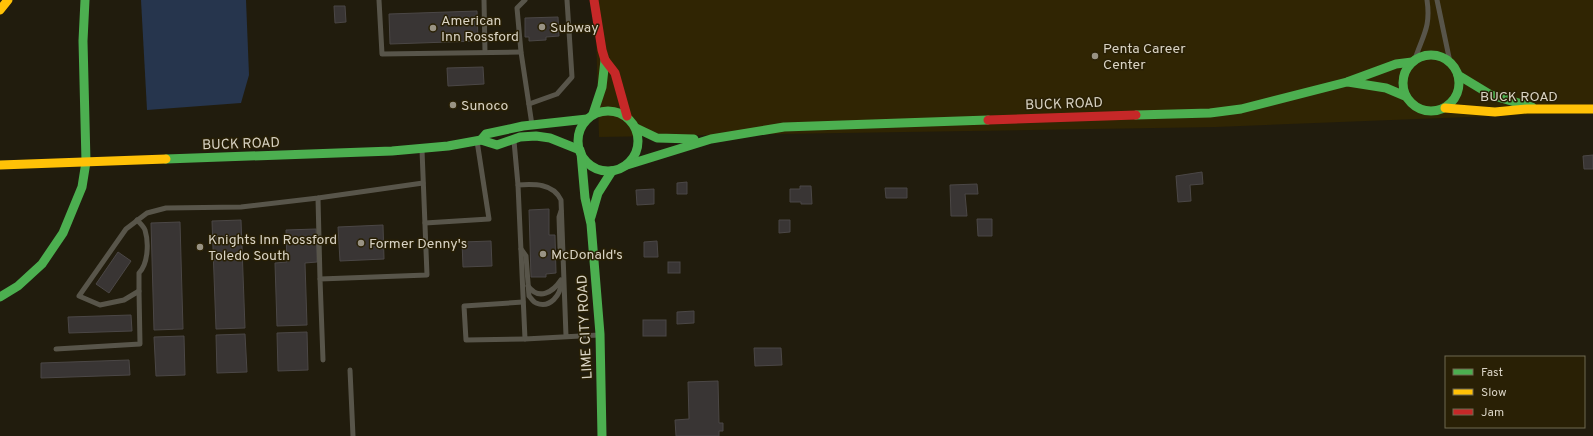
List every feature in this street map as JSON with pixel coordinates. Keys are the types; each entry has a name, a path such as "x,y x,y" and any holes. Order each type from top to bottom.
{"main road":[{"path":"0,10 8,0"},
{"path":"0,297 18,286 42,264 62,233 82,187 86,162 82,41 85,0"},
{"path":"594,0 602,50 605,60 615,73 627,116"},
{"path":"1458,75 1459,84 1457,94 1452,102 1444,108 1436,111 1427,111 1418,108 1405,96 1402,87 1406,69 1414,60 1427,55 1435,55 1443,57 1450,62 1458,75 1469,83 1496,97 1522,102 1538,110"},
{"path":"590,116 604,110 614,110 627,116 631,120 639,137 636,154 628,165 612,171 599,170 591,166 585,160 580,152 578,144 578,135 581,126 590,116 602,87 605,60"},
{"name":"BUCK ROAD","path":"628,165 711,139 784,127 1227,111 1258,106 1347,82 1384,67 1414,60"},
{"path":"1347,82 1386,88 1405,96"},
{"name":"BUCK ROAD","path":"1444,108 1496,112 1593,109"},
{"name":"BUCK ROAD","path":"479,141 486,134 590,116"},
{"name":"BUCK ROAD","path":"636,128 657,138 711,139"},
{"name":"BUCK ROAD","path":"0,165 363,153 422,149 479,141 497,145 514,139 536,136 550,138 580,152"},
{"name":"LIME CITY ROAD","path":"580,152 585,198 591,217 600,334 602,436"},
{"name":"LIME CITY ROAD","path":"591,217 598,194 612,171"}],"lane":[{"path":"379,0 382,54 521,52"},
{"path":"484,0 486,52"},
{"path":"516,0 521,52 533,125"},
{"path":"517,8 525,0"},
{"path":"529,104 557,94 572,77 567,0"},
{"path":"1414,60 1426,34 1429,19 1427,0"},
{"path":"1437,0 1450,62"},
{"path":"514,139 518,185 525,339"},
{"path":"425,223 489,219 479,141"},
{"path":"320,279 427,275 422,149"},
{"path":"139,291 124,300 100,305 79,296 126,229 147,213 166,208 241,207 423,183"},
{"path":"518,185 528,184 546,186 559,195 561,200 566,336"},
{"path":"318,198 323,360"},
{"path":"520,248 526,256 529,296 535,303 545,305 552,302 557,297 561,287 559,217 562,208"},
{"path":"56,349 140,344 139,273 143,269 147,249 145,229 137,220"},
{"path":"528,285 532,291 544,294 556,286 561,280"},
{"path":"523,302 464,306 466,340 525,339 600,334"},
{"path":"350,370 353,436"}],"shaded area":[{"name":"Penta Career Center","path":"595,0 1593,0 1593,112 1216,127 599,137"}],"water":[{"path":"141,0 246,0 249,75 241,103 147,110"}],"building":[{"path":"334,6 345,6 346,22 335,23"},
{"name":"American Inn Rossford","path":"477,11 478,41 390,44 389,14"},
{"name":"Subway","path":"558,17 559,36 546,37 546,40 529,41 529,37 525,37 525,18"},
{"path":"483,67 484,84 448,86 447,68"},
{"path":"1593,155 1593,169 1584,169 1583,156"},
{"path":"1202,172 1203,184 1190,185 1191,201 1178,202 1176,176"},
{"path":"687,182 687,194 677,194 677,183"},
{"path":"977,184 978,194 965,194 967,216 951,216 950,185"},
{"path":"800,186 811,186 812,204 790,202 790,189 800,189"},
{"path":"885,188 907,188 907,198 886,198"},
{"path":"654,189 654,204 637,205 636,190"},
{"name":"McDonald's","path":"549,209 549,235 555,235 556,273 546,274 546,277 531,277 529,210"},
{"path":"977,219 992,219 992,236 978,236"},
{"path":"241,220 245,328 216,329 212,221"},
{"path":"779,220 790,220 790,232 779,233"},
{"path":"180,222 183,329 154,330 151,223"},
{"name":"Former Denny's","path":"383,225 384,259 340,261 338,227"},
{"path":"316,229 317,262 305,263 307,325 277,326 275,263 287,262 286,230"},
{"path":"491,241 492,266 463,267 462,242"},
{"path":"657,241 658,257 644,257 644,242"},
{"path":"118,252 131,261 109,293 96,284"},
{"path":"668,262 680,262 680,273 668,273"},
{"path":"694,311 694,323 677,324 677,312"},
{"path":"131,315 132,331 69,333 68,317"},
{"path":"643,320 666,320 666,336 643,336"},
{"path":"307,332 308,370 278,371 277,333"},
{"path":"245,334 247,372 217,373 216,335"},
{"path":"184,336 185,375 156,376 154,337"},
{"path":"754,348 781,348 782,365 755,366"},
{"path":"129,360 130,375 41,378 41,363"},
{"path":"718,381 719,423 723,423 723,431 719,431 719,436 676,436 675,420 689,419 688,382"}],"traffic: fast":[{"path":"0,297 18,286 42,264 63,233 82,187 86,162 83,41 85,0"},
{"path":"1425,55 1437,55 1451,63 1459,77 1459,83 1457,94 1451,103 1437,111 1425,111 1415,106 1408,99 1403,89 1403,77 1408,67 1415,60 1425,55"},
{"path":"593,114 602,87 605,60"},
{"path":"1136,115 1210,113 1241,109 1347,82 1396,64 1412,62"},
{"path":"1458,75 1491,95 1532,107"},
{"path":"1348,82 1386,88 1405,96"},
{"path":"602,111 614,111 630,119 636,129 638,141 636,153 630,163 614,171 602,171 586,163 578,147 578,135 586,119 602,111"},
{"path":"481,140 486,134 523,126 587,119"},
{"path":"627,165 711,139 784,127 988,120"},
{"path":"636,128 657,138 694,139"},
{"path":"166,159 392,151 448,146 481,140 497,145 520,137 536,136 550,138 580,150"},
{"path":"581,153 585,198 591,224 600,334 602,436"},
{"path":"591,217 598,193 612,171"}],"traffic: slow":[{"path":"0,10 8,0"},
{"path":"1445,108 1495,112 1527,109 1593,109"},
{"path":"0,165 166,159"}],"traffic: jam":[{"path":"594,0 602,50 605,60 615,73 627,116"},
{"path":"988,120 1136,115"}],"place":[{"name":"Subway","path":"542,27"},
{"name":"American Inn Rossford","path":"433,28"},
{"name":"Penta Career Center","path":"1095,56"},
{"name":"Sunoco","path":"453,105"},
{"name":"Former Denny's","path":"361,243"},
{"name":"Knights Inn Rossford Toledo South","path":"200,247"},
{"name":"McDonald's","path":"543,254"}]}
